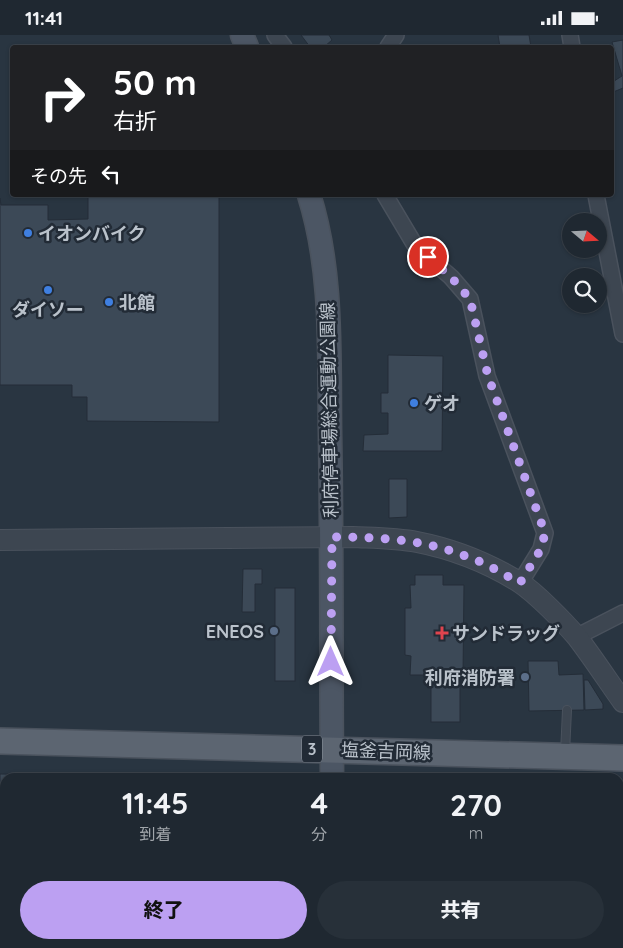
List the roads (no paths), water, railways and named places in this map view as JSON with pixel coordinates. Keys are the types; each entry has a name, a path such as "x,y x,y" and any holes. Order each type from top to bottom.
{"main road":[{"name":"利府停車場総合運動公園線","path":"310,197 316,219 327,283 332,537 332,773"},
{"name":"塩釜吉岡線","path":"0,741 623,758"}],"street":[{"path":"385,197 416,247 451,277 470,299 488,376 545,533 541,549 520,583"},
{"path":"596,197 623,334"},
{"path":"0,539 385,538 443,548 470,557 520,583 552,611 576,637 623,702"},
{"path":"576,637 623,613"}],"lane":[{"path":"565,756 567,710"}],"place":[{"name":"イオンバイク","path":"28,233"},
{"name":"ダイソー","path":"48,290"},
{"name":"北館","path":"109,302"},
{"name":"ゲオ","path":"414,403"},
{"name":"ENEOS","path":"274,631"},
{"name":"サンドラッグ","path":"442,633"},
{"name":"利府消防署","path":"525,677"}]}
